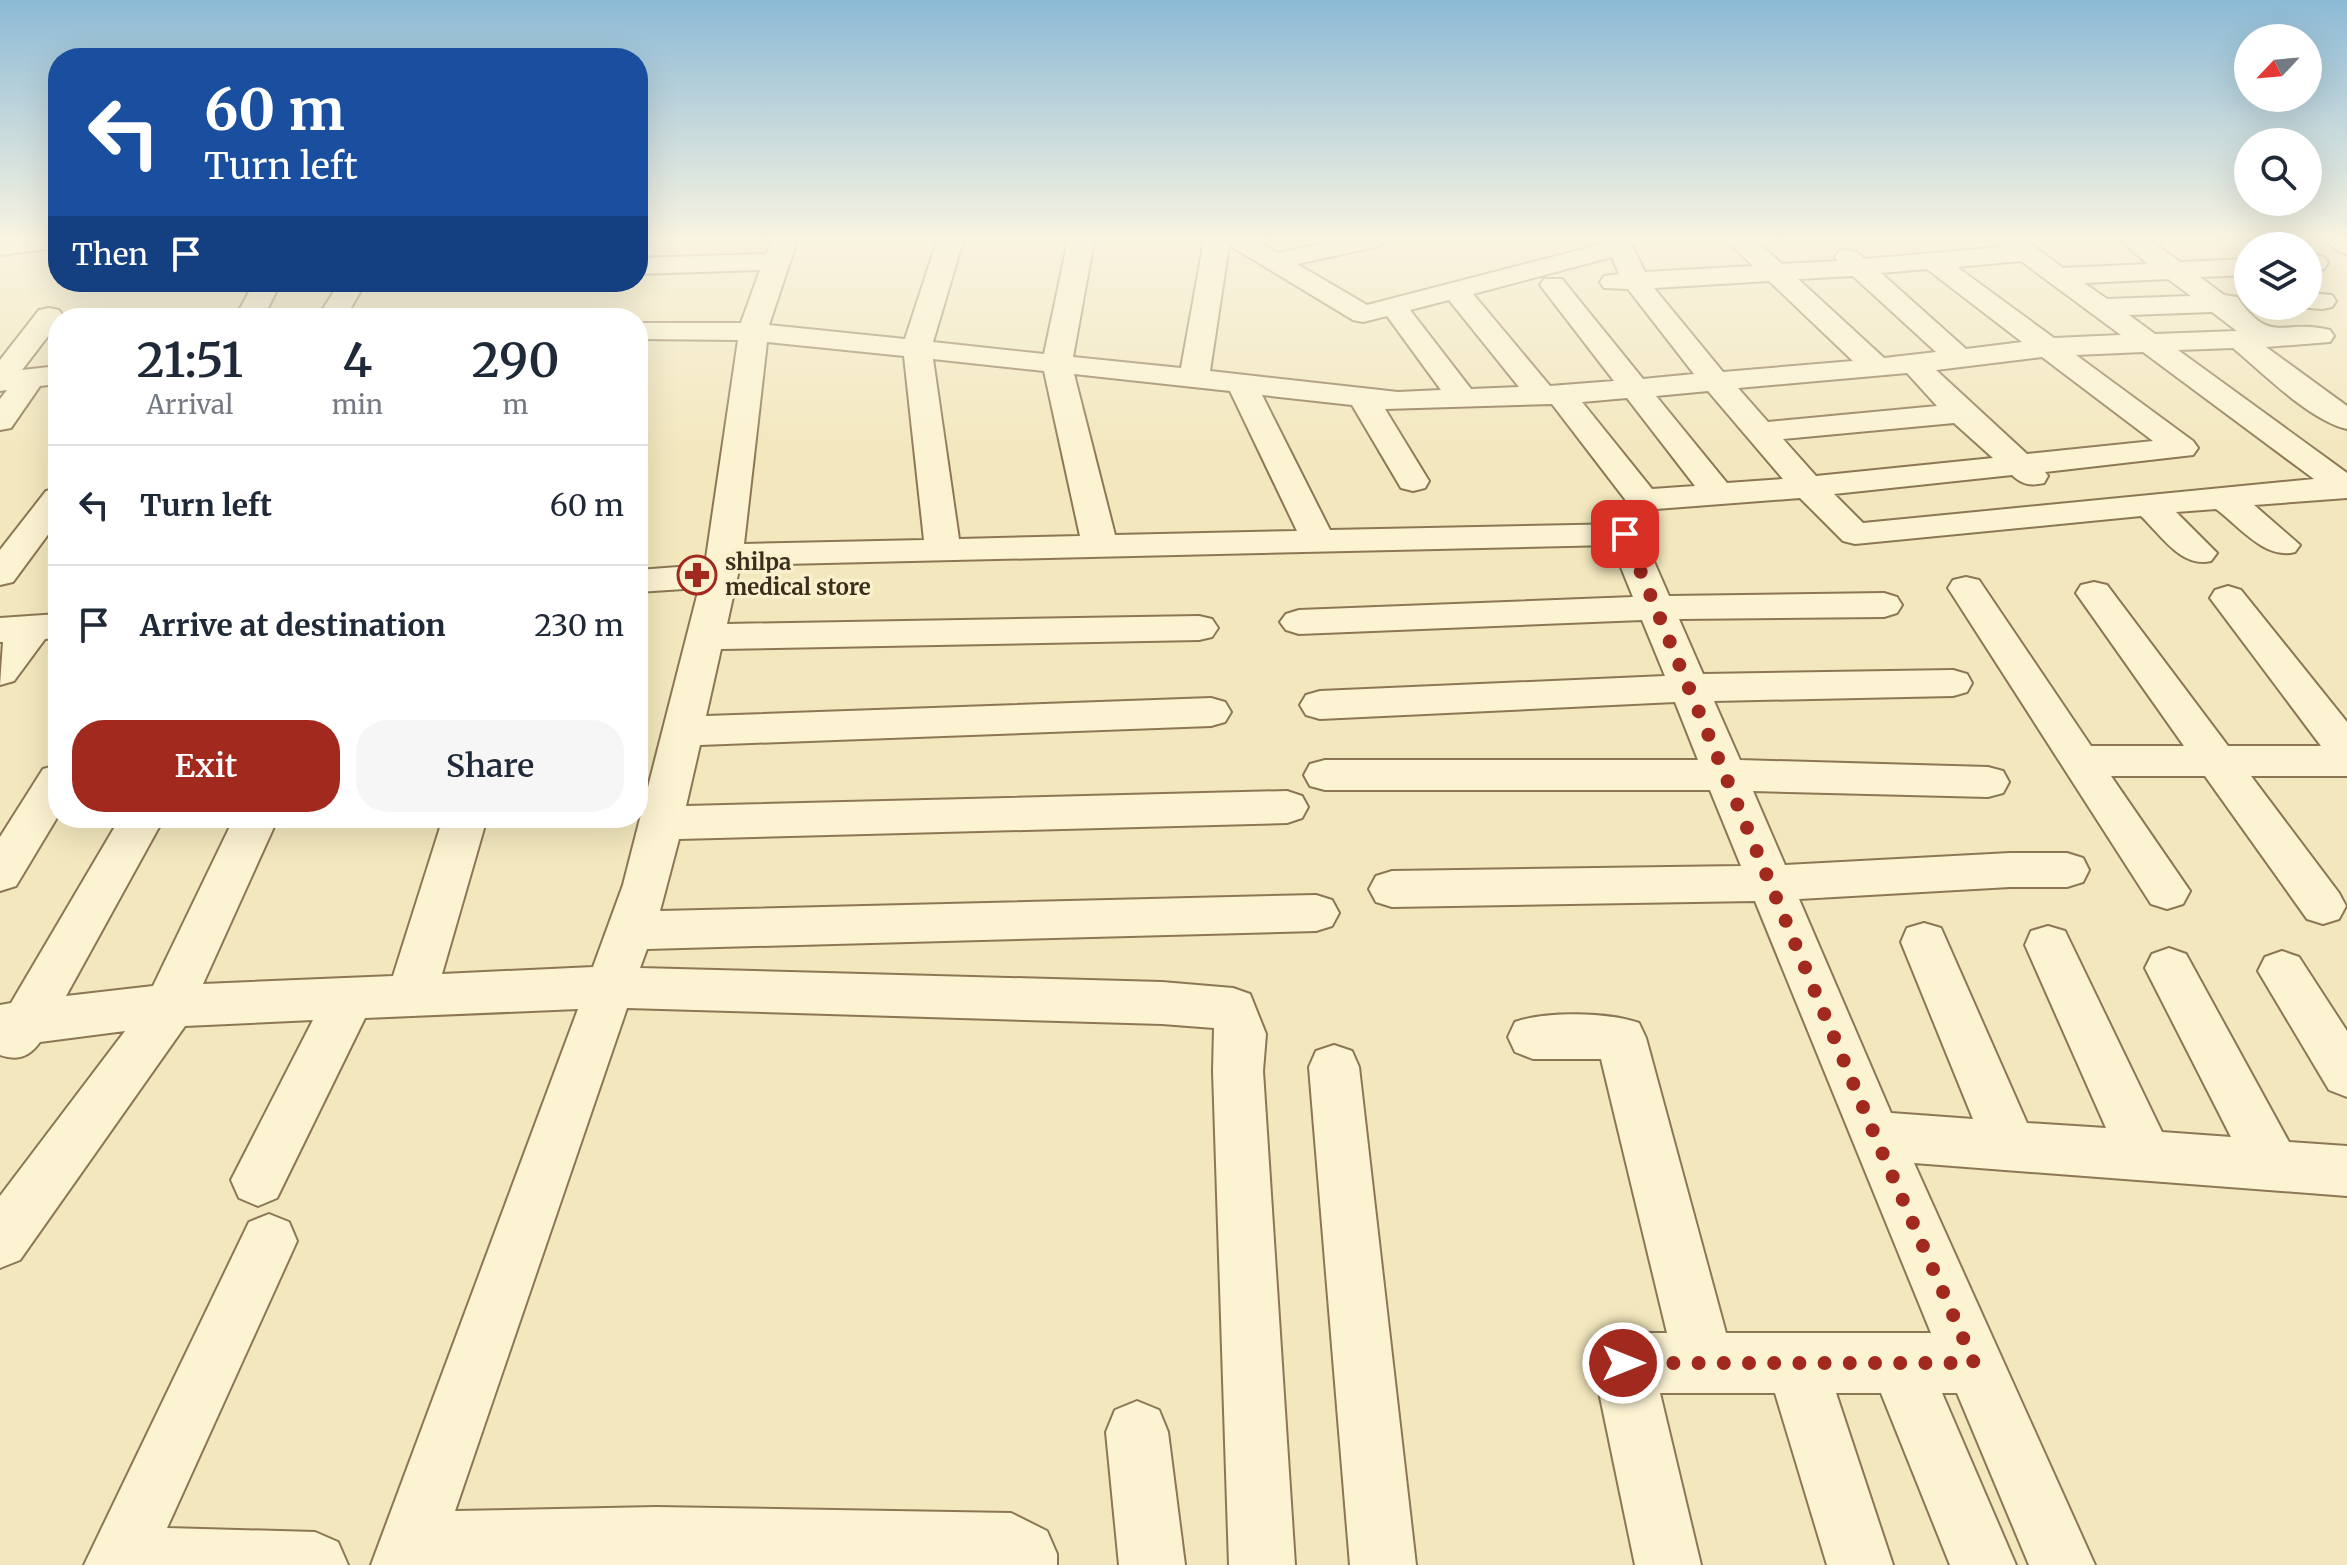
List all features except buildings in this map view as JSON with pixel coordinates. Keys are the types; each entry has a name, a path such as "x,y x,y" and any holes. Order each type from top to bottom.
{"street":[{"path":"760,314 754,332 722,565 646,885 407,1555 656,1540 981,1545 1011,1546 1024,1554 1024,1565"},
{"path":"927,314 917,347 943,550"},
{"path":"1067,314 1057,363 1100,546"},
{"path":"1194,378 1205,314"},
{"path":"1399,314 1463,399"},
{"path":"1477,314 1643,500 1808,487 2182,448"},
{"path":"1576,314 1718,494"},
{"path":"1661,314 1715,381 1808,487 1855,534 2151,507 2342,481"},
{"path":"1820,314 1877,367"},
{"path":"1911,314 1959,358"},
{"path":"2005,314 2182,448 2283,545"},
{"path":"2109,314 2342,481"},
{"path":"2228,314 2305,392 2347,420"},
{"path":"0,421 48,318"},
{"path":"648,331 754,332 917,347 1364,399 1551,395 1914,364 2049,347 2252,339 2335,340"},
{"path":"1914,364 1961,413 2017,464 2078,512"},
{"path":"1242,384 1318,540"},
{"path":"1364,399 1413,481"},
{"path":"1760,432 1961,413"},
{"path":"2151,507 2199,553"},
{"path":"0,574 48,511"},
{"path":"648,579 722,565 943,550 1625,534 1875,1136 2062,1565"},
{"path":"1966,588 2167,891"},
{"path":"2094,593 2323,906"},
{"path":"2228,598 2347,751"},
{"path":"1299,622 1654,608 1884,605"},
{"path":"0,672 31,627"},
{"path":"705,637 1199,628"},
{"path":"1320,705 1689,688 1953,683"},
{"path":"682,731 1211,712"},
{"path":"2079,761 2347,761"},
{"path":"1325,775 1725,775 1988,782"},
{"path":"0,874 48,796"},
{"path":"661,823 1287,807"},
{"path":"9,1035 136,828"},
{"path":"0,1241 172,1006 177,987 251,828"},
{"path":"411,996 462,828"},
{"path":"1392,889 1771,883 2010,870 2067,870"},
{"path":"630,931 1316,913"},
{"path":"1924,942 2011,1147"},
{"path":"2048,945 2146,1157"},
{"path":"2169,968 2273,1165"},
{"path":"2282,971 2347,1074"},
{"path":"9,1035 172,1006 609,987 1162,1003 1233,1009 1241,1034 1238,1071 1262,1565"},
{"path":"258,1180 350,998"},
{"path":"1533,1037 1621,1038 1704,1363"},
{"path":"1334,1067 1383,1565"},
{"path":"1875,1136 2347,1171"},
{"path":"269,1241 118,1563 315,1565"},
{"path":"1668,1565 1623,1363 1974,1363"},
{"path":"1796,1363 1860,1565"},
{"path":"1899,1363 1983,1565"},
{"path":"1137,1432 1152,1565"}],"place":[{"name":"shilpa medical store","path":"697,575"}],"route":[{"path":"1623,1363 1974,1363 1875,1136 1625,534"}]}
